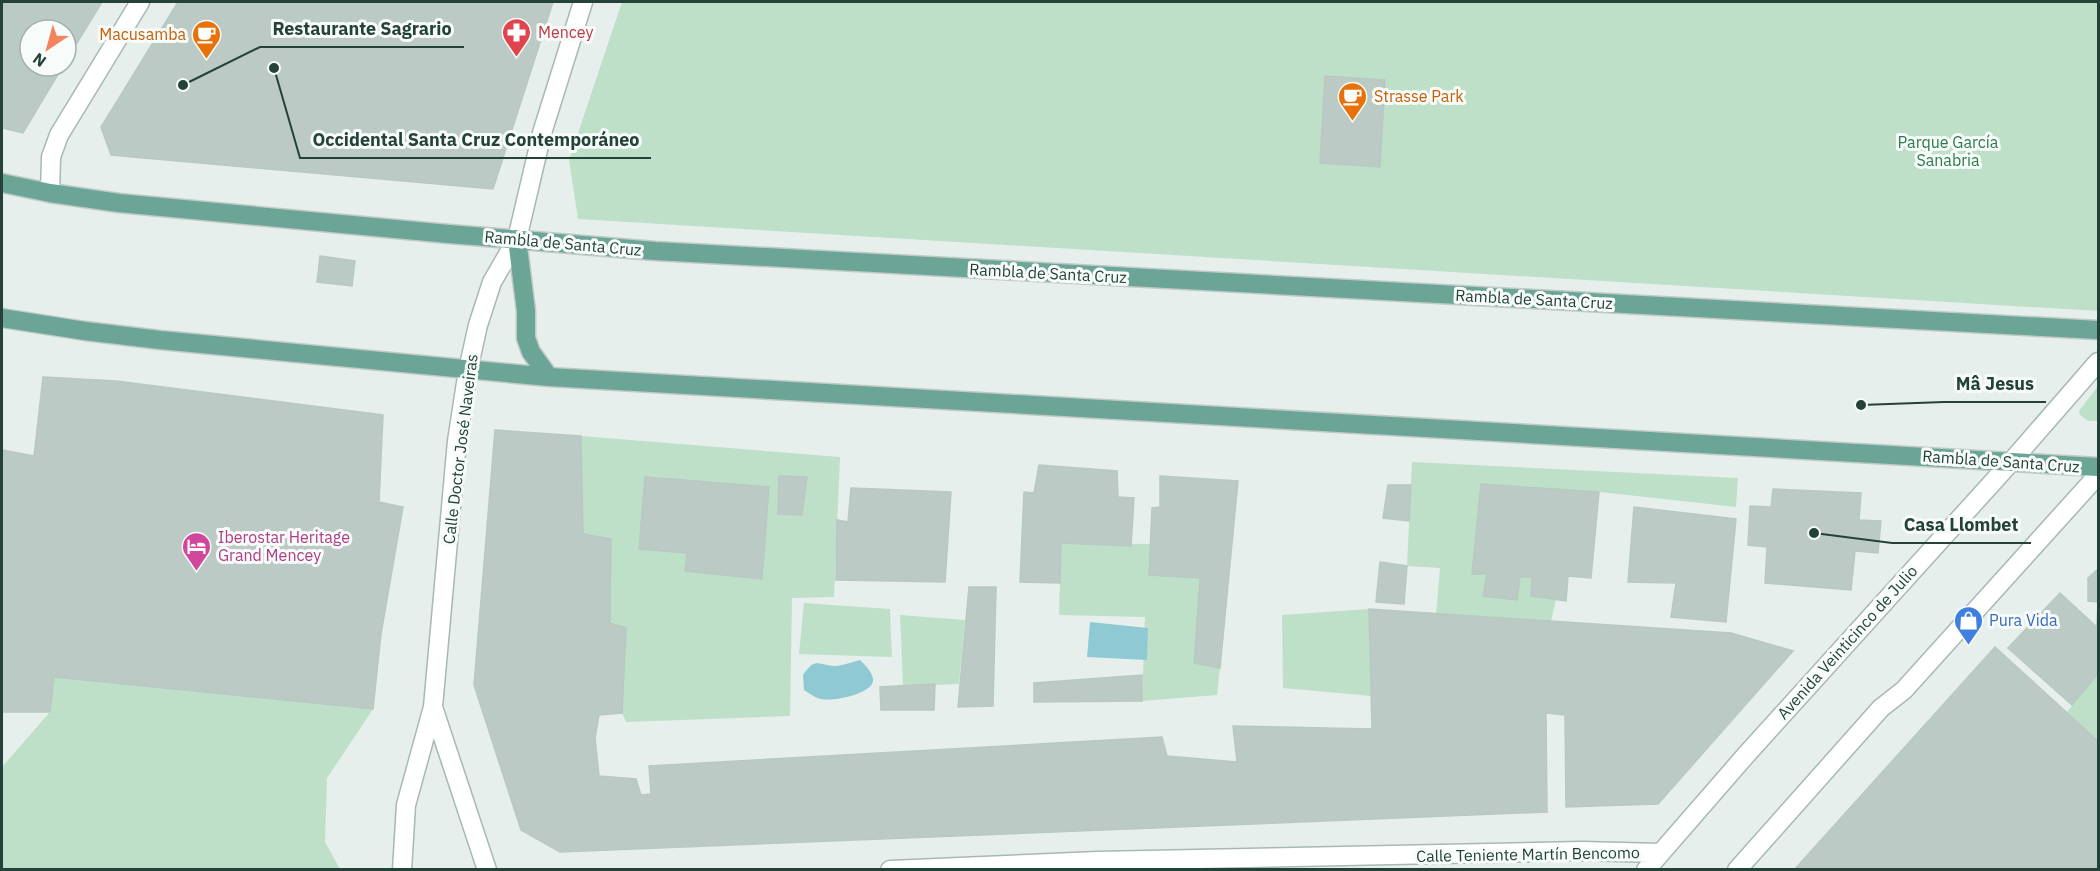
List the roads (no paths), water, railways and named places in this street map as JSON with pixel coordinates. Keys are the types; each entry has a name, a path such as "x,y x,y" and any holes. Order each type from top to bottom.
{"main road":[{"name":"Rambla de Santa Cruz","path":"2,183 50,193 141,206 667,252 2098,330"},
{"path":"517,239 526,311 526,338 531,352 549,377"},
{"name":"Rambla de Santa Cruz","path":"2,318 160,340 549,377 2098,467"}],"street":[{"path":"50,193 51,157 59,135 140,2"},
{"name":"Calle Doctor José Naveiras","path":"487,870 433,707 458,441 468,370 478,325 492,282 517,239 542,133 583,2"},
{"name":"Avenida Veinticinco de Julio","path":"1646,870 1769,729 2011,462 2098,362"},
{"path":"1737,870 1881,708 1904,690 2098,475"},
{"path":"402,870 406,805 433,707"},
{"name":"Calle Teniente Martín Bencomo","path":"890,870 1569,852 1662,853"}],"water":[{"path":"1090,622 1148,628 1147,660 1087,657"},
{"path":"860,660 870,671 873,679 872,684 860,693 826,700 817,698 804,690 803,675 814,664 836,666"}],"place":[{"name":"Mencey","path":"517,58"},
{"name":"Macusamba","path":"207,60"},
{"name":"Occidental Santa Cruz Contemporáneo","path":"274,68"},
{"name":"Restaurante Sagrario","path":"183,85"},
{"name":"Strasse Park","path":"1353,122"},
{"name":"Mâ Jesus","path":"1861,405"},
{"name":"Casa Llombet","path":"1814,533"},
{"name":"Iberostar Heritage Grand Mencey","path":"197,572"},
{"name":"Pura Vida","path":"1968,646"}],"park label":[{"name":"Parque García Sanabria","path":"1948,151"}]}
